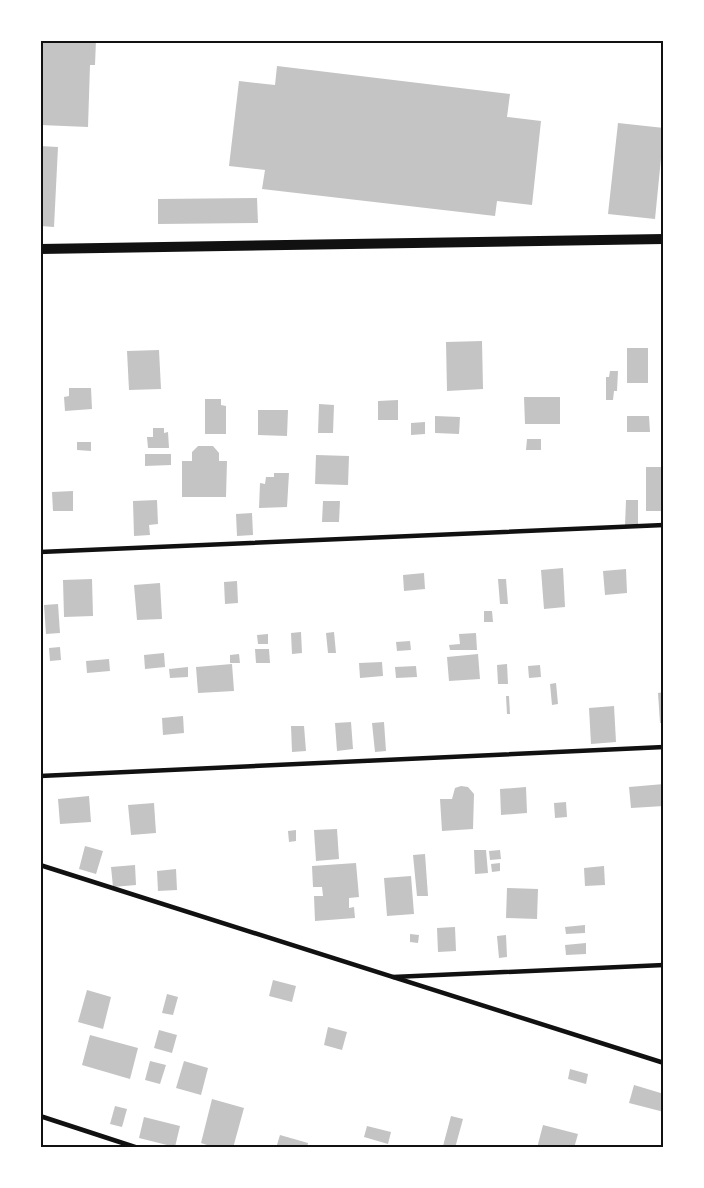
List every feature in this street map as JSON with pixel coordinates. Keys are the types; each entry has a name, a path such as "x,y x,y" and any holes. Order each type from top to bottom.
{"street":[{"path":"40,249 663,239"}],"lane":[{"path":"40,552 663,525"},
{"path":"40,776 663,747"},
{"path":"40,865 663,1063"},
{"path":"390,977 663,965"},
{"path":"40,1116 138,1148"}],"building":[{"path":"40,40 96,40 95,65 90,65 88,127 40,125"},
{"path":"277,66 510,94 507,117 541,121 532,205 497,201 495,216 262,189 265,170 229,166 239,81 275,85"},
{"path":"618,123 664,128 655,219 608,214"},
{"path":"40,146 58,147 54,227 40,226"},
{"path":"257,198 258,223 158,224 158,199"},
{"path":"482,341 483,389 447,391 446,342"},
{"path":"627,348 648,348 648,383 627,383"},
{"path":"159,350 161,389 129,390 127,351"},
{"path":"610,371 618,371 617,391 614,391 613,400 606,400 606,377 609,377"},
{"path":"69,388 91,388 92,409 65,411 64,397 69,396"},
{"path":"524,397 560,397 560,424 525,424"},
{"path":"205,399 221,399 221,405 226,406 226,434 205,434"},
{"path":"398,400 398,420 378,420 378,401"},
{"path":"319,404 334,405 333,433 318,433"},
{"path":"258,410 288,410 287,436 258,435"},
{"path":"435,416 460,417 459,434 435,433"},
{"path":"627,416 649,416 650,432 627,432"},
{"path":"425,422 425,434 411,435 411,423"},
{"path":"153,428 164,428 164,433 168,432 169,448 148,448 147,437 153,437"},
{"path":"527,439 541,439 541,450 526,450"},
{"path":"77,442 91,442 91,451 77,450"},
{"path":"198,446 213,446 219,453 219,461 227,461 226,497 182,497 182,461 192,461 192,452"},
{"path":"145,454 171,454 171,465 145,466"},
{"path":"316,455 349,456 348,485 315,484"},
{"path":"646,467 664,467 664,511 646,511"},
{"path":"274,473 289,473 287,507 259,508 260,483 265,484 266,477 274,477"},
{"path":"73,491 73,511 53,511 52,492"},
{"path":"157,500 158,524 149,525 150,535 134,536 133,501"},
{"path":"626,500 638,500 638,526 625,526"},
{"path":"323,501 340,501 339,522 322,522"},
{"path":"252,513 253,535 237,536 236,514"},
{"path":"563,568 565,607 544,609 541,570"},
{"path":"626,569 627,593 605,595 603,571"},
{"path":"424,573 425,589 404,591 403,575"},
{"path":"92,579 93,616 64,617 63,580"},
{"path":"498,579 506,579 508,604 500,604"},
{"path":"237,581 238,603 225,604 224,582"},
{"path":"160,583 162,619 137,620 134,585"},
{"path":"58,604 60,633 46,634 44,605"},
{"path":"484,611 492,611 493,622 484,622"},
{"path":"301,632 302,653 292,654 291,633"},
{"path":"334,632 336,653 328,653 326,633"},
{"path":"476,633 477,650 450,650 449,645 460,644 459,634"},
{"path":"268,634 268,644 258,644 257,635"},
{"path":"410,641 411,650 397,651 396,642"},
{"path":"60,647 61,660 50,661 49,648"},
{"path":"255,649 269,649 270,663 256,663"},
{"path":"164,653 165,667 145,669 144,655"},
{"path":"239,654 240,663 230,663 230,655"},
{"path":"478,654 480,679 449,681 447,657"},
{"path":"109,659 110,671 87,673 86,661"},
{"path":"382,662 383,676 360,678 359,663"},
{"path":"232,664 234,691 198,693 196,667"},
{"path":"507,664 508,684 498,684 497,665"},
{"path":"540,665 541,677 529,678 528,666"},
{"path":"416,666 417,677 396,678 395,667"},
{"path":"188,667 188,677 170,678 169,669"},
{"path":"556,683 558,704 552,705 550,684"},
{"path":"664,692 664,723 660,723 658,693"},
{"path":"506,696 509,696 510,714 507,714"},
{"path":"614,706 616,742 591,744 589,708"},
{"path":"183,716 184,733 163,735 162,718"},
{"path":"351,722 353,749 337,751 335,723"},
{"path":"384,722 386,751 375,752 372,723"},
{"path":"291,726 304,726 306,751 292,752"},
{"path":"664,784 664,806 631,808 629,787"},
{"path":"468,787 474,794 473,829 442,831 440,799 452,799 455,788"},
{"path":"526,787 527,813 501,815 500,789"},
{"path":"89,796 91,822 60,824 58,799"},
{"path":"566,802 567,817 555,818 554,803"},
{"path":"154,803 156,833 131,835 128,805"},
{"path":"337,829 339,859 316,861 314,830"},
{"path":"296,830 296,841 289,842 288,831"},
{"path":"85,846 103,851 96,874 79,869"},
{"path":"474,850 486,850 488,873 475,874"},
{"path":"500,850 501,859 490,860 489,851"},
{"path":"425,854 428,896 417,896 413,855"},
{"path":"356,863 359,897 349,898 349,908 354,907 355,918 315,921 314,896 323,896 322,887 313,887 312,866"},
{"path":"500,863 500,871 492,872 491,864"},
{"path":"135,865 136,885 113,887 111,867"},
{"path":"604,866 605,885 585,886 584,868"},
{"path":"176,869 177,890 158,891 157,871"},
{"path":"411,876 414,914 387,916 384,878"},
{"path":"507,888 538,889 537,919 506,918"},
{"path":"585,925 585,933 566,934 565,927"},
{"path":"455,927 456,951 438,952 437,928"},
{"path":"410,934 419,935 418,943 410,942"},
{"path":"506,935 507,957 499,958 497,936"},
{"path":"586,943 586,954 566,955 565,945"},
{"path":"273,980 296,986 292,1002 269,996"},
{"path":"87,990 111,997 103,1029 78,1022"},
{"path":"167,994 178,997 173,1015 162,1013"},
{"path":"328,1027 347,1032 342,1050 324,1045"},
{"path":"159,1030 177,1035 172,1053 154,1048"},
{"path":"90,1035 138,1048 130,1079 82,1065"},
{"path":"150,1061 166,1065 160,1084 145,1080"},
{"path":"184,1061 208,1068 201,1095 176,1088"},
{"path":"570,1069 588,1074 586,1084 568,1079"},
{"path":"634,1085 664,1094 664,1112 629,1103"},
{"path":"212,1099 244,1108 233,1148 216,1148 201,1143"},
{"path":"115,1106 127,1109 122,1127 110,1124"},
{"path":"451,1116 463,1119 455,1148 443,1146"},
{"path":"144,1117 180,1126 175,1147 139,1138"},
{"path":"543,1125 578,1134 574,1148 537,1148"},
{"path":"367,1126 391,1132 388,1144 364,1137"},
{"path":"280,1135 308,1143 307,1148 276,1148"}]}
